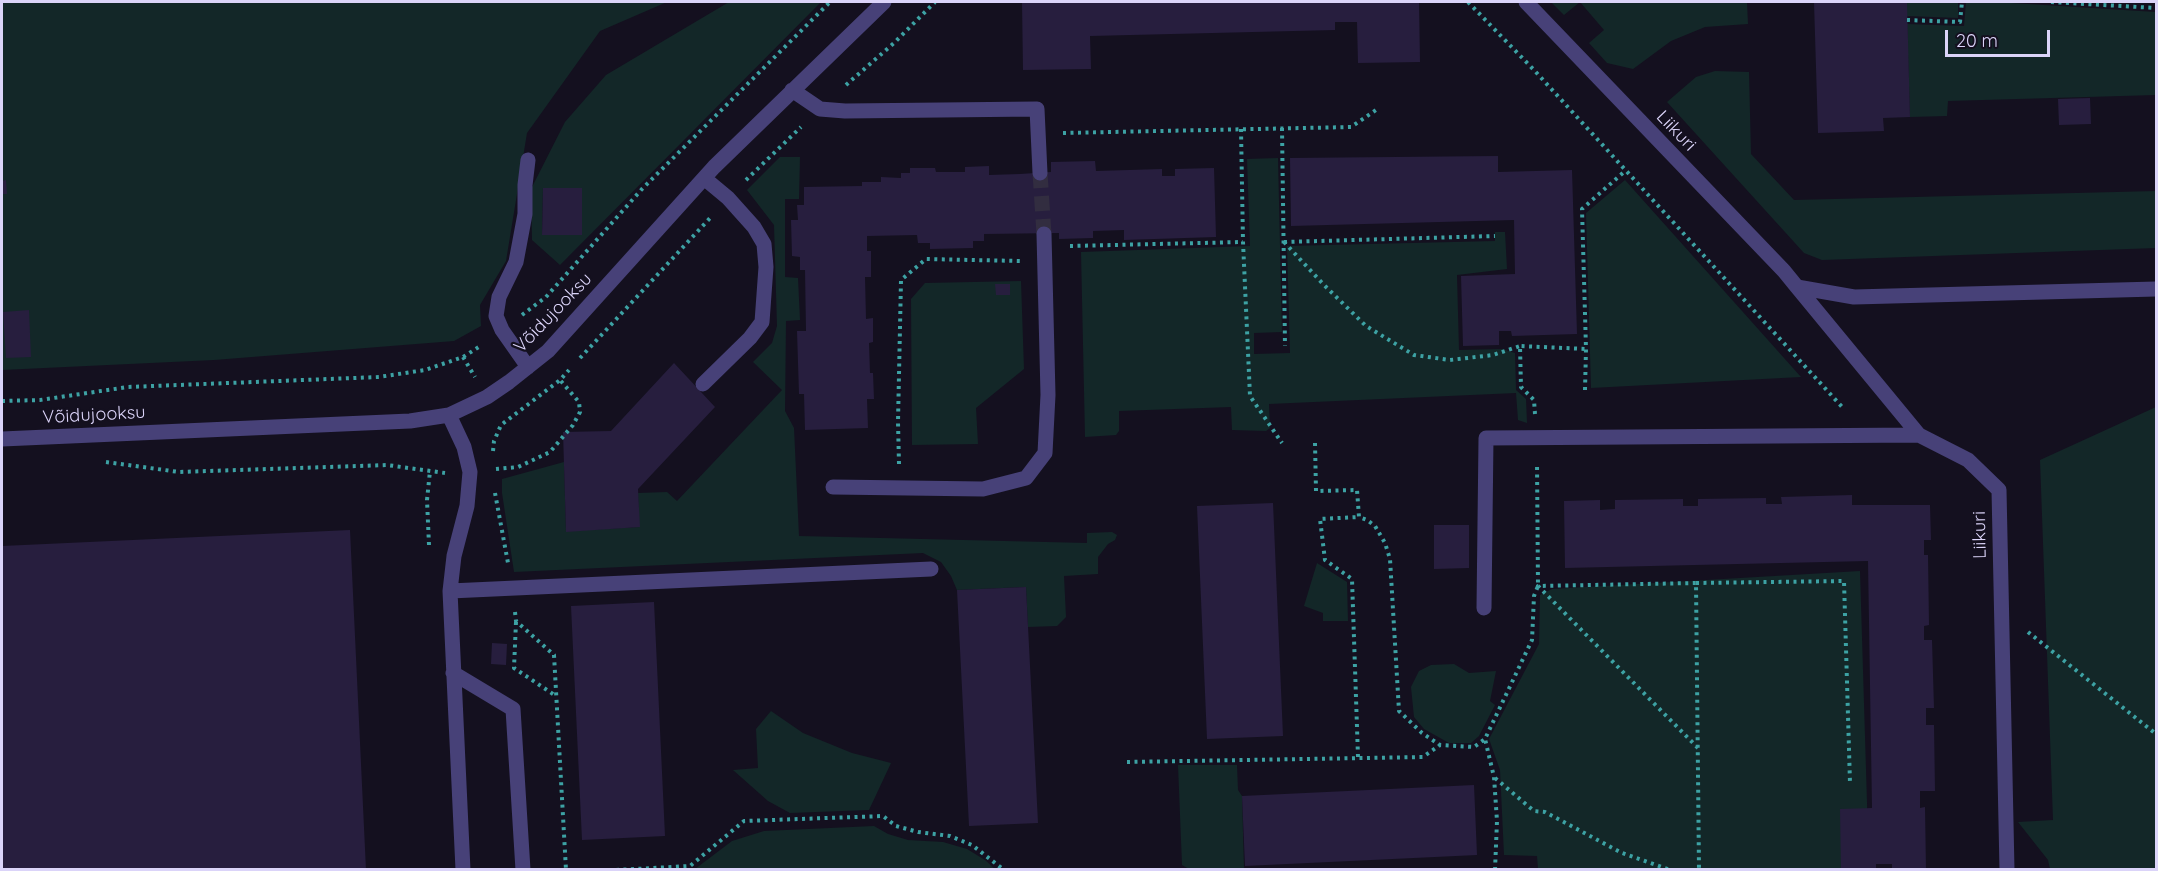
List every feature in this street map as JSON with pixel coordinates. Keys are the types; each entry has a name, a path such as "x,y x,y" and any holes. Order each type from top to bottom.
{"street":[{"name":"Võidujooksu","path":"2,439 410,421 449,416 487,397 548,351 704,178 884,2"},
{"name":"Liikuri","path":"1526,2 1784,271 1918,435 1968,460 1999,490 2007,870"},
{"path":"792,90 820,109 883,112 1037,109 1040,173"},
{"path":"528,160 525,214 516,262 499,297 496,316 502,330 528,367"},
{"path":"703,384 750,338 762,322 765,267 764,244 754,228 728,198 704,178"},
{"path":"833,487 982,489 1026,478 1045,453 1048,395 1044,240"},
{"path":"1797,287 1854,297 2157,289"},
{"path":"449,416 464,447 470,472 467,506 454,556 450,591 463,870"},
{"path":"1484,608 1485,438 1918,435"},
{"path":"450,591 931,569"},
{"path":"453,673 513,709 523,870"}],"path":[{"path":"2,401 40,400 128,387 379,377 425,370 463,357 546,297 642,189 830,2"},
{"path":"1468,2 1870,437"},
{"path":"1907,20 1960,22 1962,2"},
{"path":"2051,2 2157,8"},
{"path":"2146,8 2147,2"},
{"path":"1038,133 1351,127 1379,108"},
{"path":"1282,128 1286,346"},
{"path":"1240,129 1250,396 1282,443"},
{"path":"1585,390 1582,209 1625,171"},
{"path":"1284,242 1495,236"},
{"path":"1044,240 1243,242"},
{"path":"1284,242 1366,326 1414,355 1450,360 1493,355 1520,346 1586,349"},
{"path":"900,488 898,422 901,280 926,259 1045,262"},
{"path":"1358,757 1352,579 1325,560 1320,519 1359,517 1375,526 1385,543 1390,559 1400,711 1422,733 1440,745 1474,747 1485,739 1532,640 1534,596 1538,585 1537,438 1534,400 1521,387 1520,346"},
{"path":"491,470 518,467 550,452 573,425 580,412 579,402 560,380"},
{"path":"1315,443 1316,491 1357,490 1359,517"},
{"path":"495,492 516,621 514,668 556,696"},
{"path":"1538,585 1844,581 1850,783"},
{"path":"1696,584 1699,870"},
{"path":"1538,585 1698,747"},
{"path":"2001,610 2157,734"},
{"path":"516,621 554,655 566,870"},
{"path":"1485,739 1494,777 1497,821 1495,870"},
{"path":"1127,762 1358,757 1364,759 1423,758 1440,745"},
{"path":"1494,777 1534,811 1545,812 1622,853 1670,870"},
{"path":"616,870 690,866 744,821 884,816 896,826 918,832 950,836 972,845 1004,870"}],"green space":[{"path":"2,2 667,2 600,31 527,133 506,261 480,305 481,326 454,341 214,360 2,370"},
{"path":"729,2 821,2 560,265 532,240 531,189 565,122 606,75","holes":["543,188 582,189 542,234"]},
{"path":"1551,2 1580,2 1564,15"},
{"path":"1580,2 1747,2 1748,24 1705,27 1671,41 1633,69 1607,63 1589,43 1604,30"},
{"path":"1907,2 1958,2 1958,18 1907,16"},
{"path":"1966,2 2156,12 2156,95 1948,101 1947,116 1910,117 1907,24 1964,26"},
{"path":"1715,71 1749,72 1751,154 1794,200 2156,191 2156,248 1822,260 1804,253 1667,102 1696,77"},
{"path":"780,157 800,157 799,199 785,199 785,277 798,278 800,320 786,321 785,411 794,428 799,536 1087,543 1087,533 1112,532 1117,535 1098,557 1098,574 1064,576 1066,617 1057,626 1028,627 1026,587 957,590 941,562 923,553 514,572 502,479 564,462 566,531 639,527 638,493 667,492 677,501 782,390 753,362 772,343 777,326 774,225 747,190"},
{"path":"1278,158 1282,332 1254,333 1254,354 1290,353 1287,246 1495,241 1495,232 1505,232 1507,269 1457,275 1459,350 1502,349 1515,353 1516,390 1526,399 1527,423 1518,420 1516,393 1269,404 1270,428 1266,431 1232,430 1231,407 1119,411 1119,431 1116,435 1085,437 1081,252 1250,246 1247,159"},
{"path":"1625,180 1801,377 1591,388 1586,213"},
{"path":"1021,281 1024,369 976,408 978,444 912,445 911,299 925,283"},
{"path":"2156,407 2156,869 2050,869 2048,860 2018,822 2053,820 2040,460"},
{"path":"1317,563 1347,582 1348,621 1323,621 1323,613 1304,606"},
{"path":"1860,571 1869,869 1538,869 1537,856 1504,855 1500,770 1489,739 1539,644 1540,595 1552,589"},
{"path":"1454,664 1469,673 1496,671 1490,701 1495,705 1479,736 1471,743 1449,743 1424,729 1414,717 1411,687 1419,671 1431,665"},
{"path":"771,711 803,733 852,753 891,763 869,810 790,813 768,801 733,770 758,768 756,729"},
{"path":"1178,765 1237,765 1238,790 1242,796 1244,869 1189,869 1182,865"},
{"path":"874,826 888,834 908,840 943,842 967,849 995,869 695,869 732,841 764,831"}],"building":[{"path":"1022,2 1419,2 1420,62 1358,63 1357,22 1335,22 1335,30 1090,36 1091,69 1023,70"},
{"path":"1814,2 1907,2 1910,117 1883,118 1884,131 1818,133"},
{"path":"2090,98 2091,124 2059,125 2058,99"},
{"path":"1498,156 1498,172 1572,170 1577,334 1512,336 1511,331 1499,331 1499,345 1463,346 1461,276 1515,274 1514,220 1291,226 1290,158"},
{"path":"1095,161 1096,171 1162,169 1162,176 1175,176 1175,169 1214,168 1216,237 1124,240 1124,230 1093,231 1093,238 1059,239 1059,233 984,234 984,241 973,241 973,248 930,249 930,243 918,243 917,235 867,236 867,251 871,251 871,277 865,277 866,319 873,318 873,342 869,343 874,399 867,399 868,428 805,430 804,394 799,394 797,331 806,331 805,270 800,270 800,257 792,256 791,220 798,220 797,205 804,205 804,187 862,186 862,182 881,182 881,177 901,178 901,173 910,173 910,168 935,168 936,172 965,172 965,167 989,166 989,175 1020,174 1051,172 1051,162"},
{"path":"6,180 7,194 2,194 2,181"},
{"path":"543,188 582,188 582,235 542,235"},
{"path":"995,284 1010,284 1010,295 996,295"},
{"path":"29,310 31,357 6,358 3,312"},
{"path":"674,363 715,407 638,489 640,527 566,532 563,432 611,431"},
{"path":"1852,495 1852,505 1930,505 1931,540 1924,540 1924,555 1928,555 1929,625 1924,626 1924,640 1932,640 1934,708 1926,708 1926,725 1934,725 1935,791 1920,791 1920,808 1925,807 1926,870 1892,870 1892,864 1876,864 1876,870 1841,870 1840,809 1872,808 1868,561 1565,568 1564,501 1600,500 1600,510 1615,509 1615,500 1683,499 1683,506 1698,506 1698,499 1766,498 1766,504 1782,504 1781,497"},
{"path":"1273,503 1283,736 1207,739 1197,506"},
{"path":"1434,525 1469,525 1469,568 1434,569"},
{"path":"350,530 366,870 2,870 2,546"},
{"path":"1026,587 1038,823 969,826 957,590"},
{"path":"654,602 665,836 582,840 571,606"},
{"path":"492,643 507,644 506,665 491,664"},
{"path":"1474,785 1477,855 1245,866 1242,796"}],"tunnel":[{"path":"1040,173 1044,234"}]}
